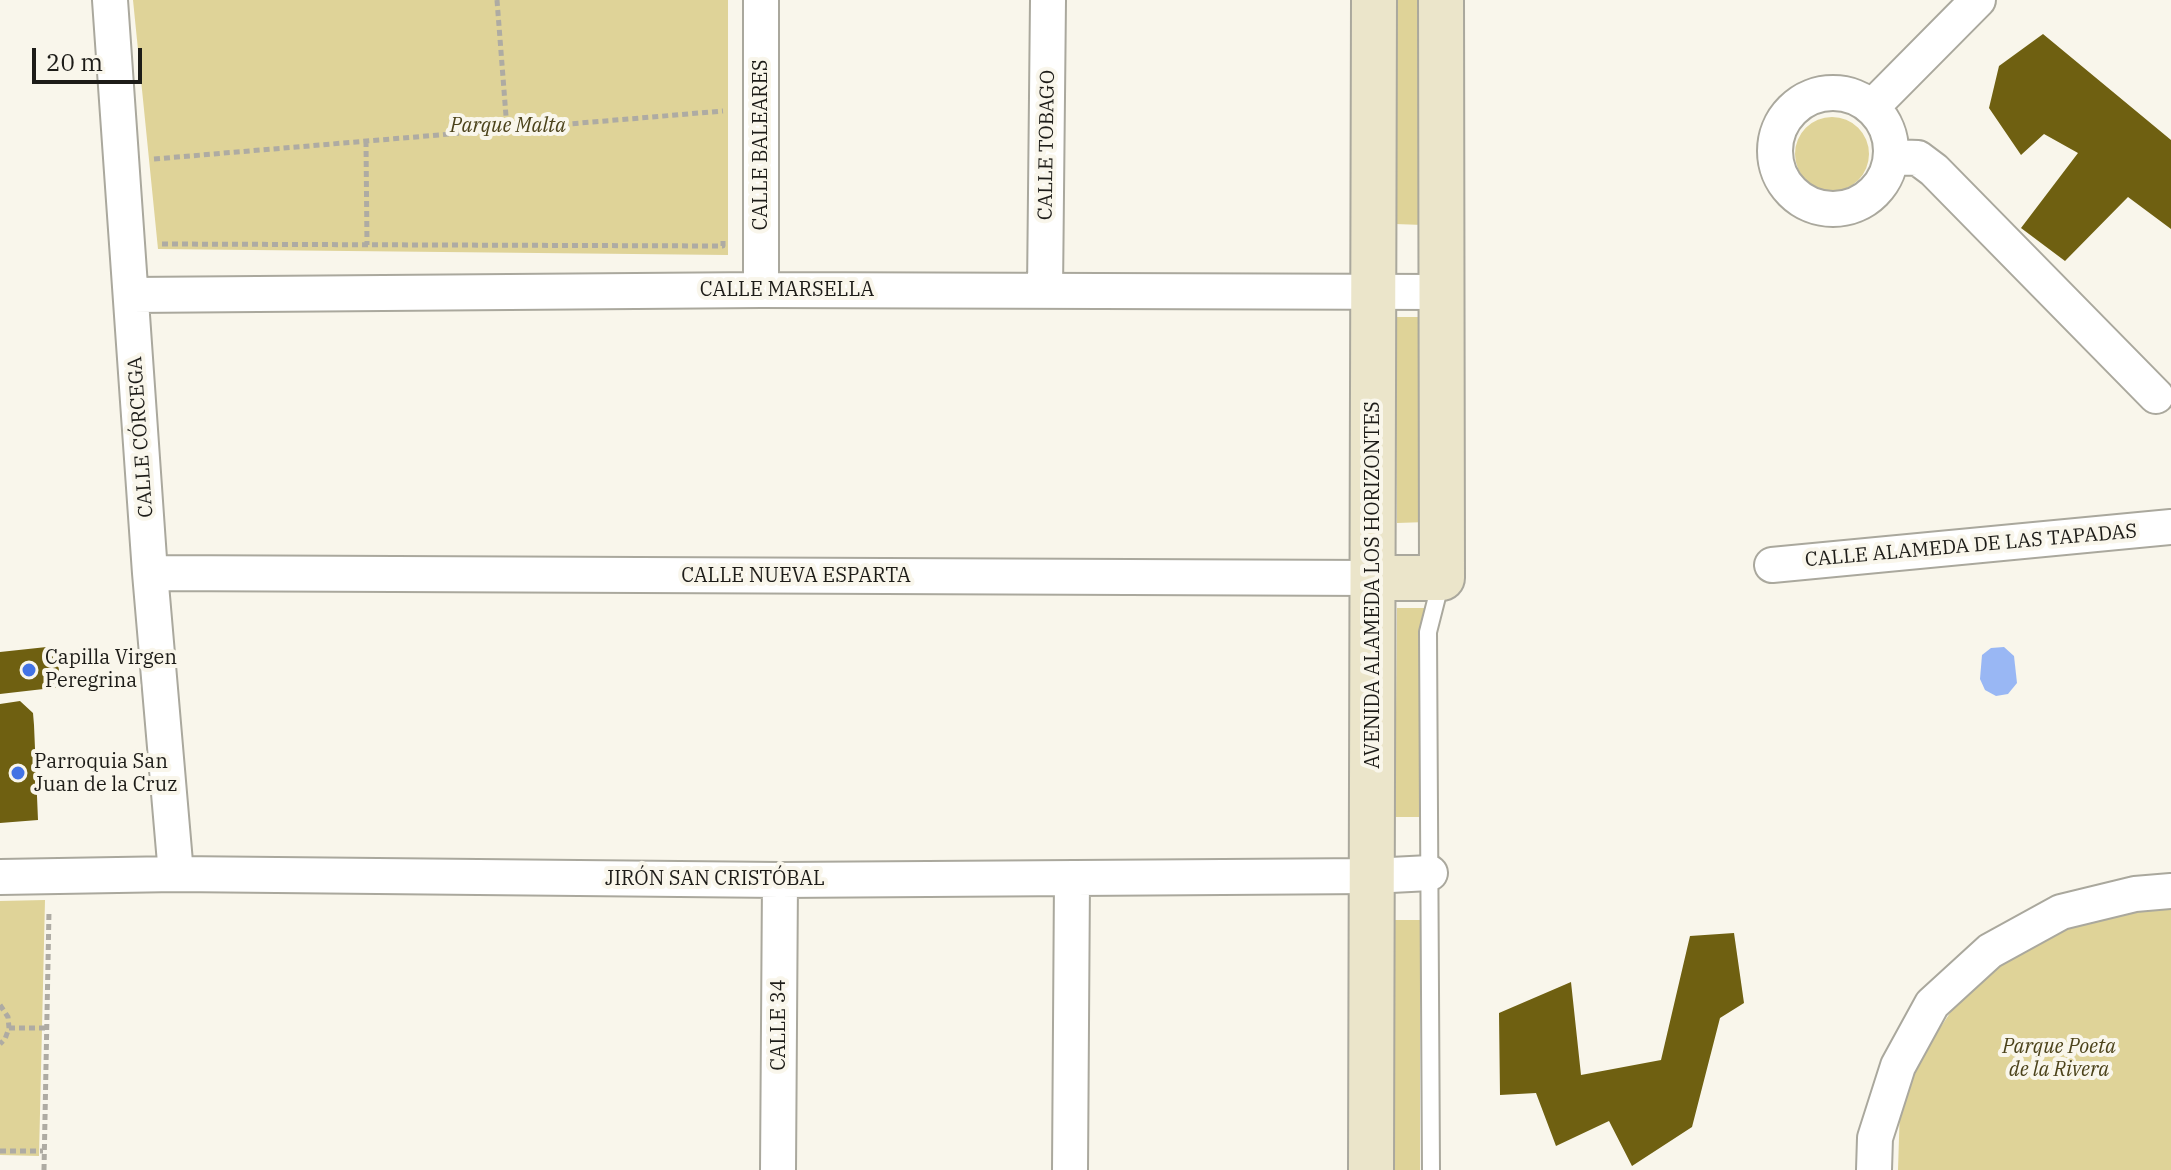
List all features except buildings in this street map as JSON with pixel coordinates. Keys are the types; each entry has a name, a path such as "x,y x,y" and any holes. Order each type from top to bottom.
{"main road":[{"name":"AVENIDA ALAMEDA LOS HORIZONTES","path":"1371,1170 1374,0"},
{"path":"1441,0 1442,578"},
{"name":"CALLE NUEVA ESPARTA","path":"1374,578 1442,578"}],"street":[{"name":"CALLE CÓRCEGA","path":"110,0 150,573 176,874"},
{"name":"CALLE BALEARES","path":"761,0 761,290"},
{"name":"CALLE TOBAGO","path":"1045,290 1048,0"},
{"path":"1872,107 1978,0"},
{"path":"1838,93 1856,97 1872,107 1884,121 1891,139 1891,157 1887,175 1876,191 1860,203 1841,209 1821,209 1802,202 1787,188 1777,171 1774,151 1778,131 1788,113 1819,94 1838,93"},
{"path":"1891,157 1918,158 1934,170 2156,396"},
{"name":"CALLE MARSELLA","path":"132,295 761,290 1442,292"},
{"name":"CALLE ALAMEDA DE LAS TAPADAS","path":"1772,565 2171,527"},
{"name":"CALLE NUEVA ESPARTA","path":"150,573 1374,578"},
{"name":"JIRÓN SAN CRISTÓBAL","path":"0,877 176,874 780,880 1430,873"},
{"path":"1070,1170 1072,878"},
{"name":"CALLE 34","path":"778,1170 780,880"},
{"path":"1874,1170 1875,1138 1898,1066 1932,1004 1990,951 2061,912 2135,894 2171,891"}],"lane":[{"path":"1431,1170 1428,632 1442,578"}],"path":[{"path":"497,0 507,129"},
{"path":"154,159 723,111 723,126"},
{"path":"366,141 367,245"},
{"path":"161,244 723,246 723,231"},
{"path":"44,1170 49,876"},
{"path":"0,1005 8,1017 9,1028 0,1044"},
{"path":"9,1028 46,1028"},
{"path":"0,1151 43,1151"}],"green space":[{"name":"Parque Malta","path":"133,0 728,0 728,255 158,249"},
{"path":"1397,0 1425,0 1423,225 1395,224"},
{"path":"1832,117 1846,120 1858,128 1866,140 1869,154 1866,168 1858,180 1846,188 1832,191 1818,188 1806,180 1798,168 1795,154 1798,140 1806,128 1818,120"},
{"path":"1395,317 1426,317 1427,522 1397,523"},
{"path":"1397,608 1425,608 1423,817 1395,817"},
{"path":"45,900 39,1156 0,1155 0,901"},
{"name":"Parque Poeta de la Rivera","path":"2171,902 2171,1170 1898,1170 1900,1106 1926,1049 1960,998 2013,947 2082,919"},
{"path":"1393,920 1420,920 1420,1170 1393,1170"}],"water":[{"path":"2004,647 2014,656 2017,683 2008,694 1996,696 1985,690 1980,679 1982,655 1991,648"}],"place":[{"name":"Capilla Virgen Peregrina","path":"29,670"},
{"name":"Parroquia San Juan de la Cruz","path":"18,773"}]}
